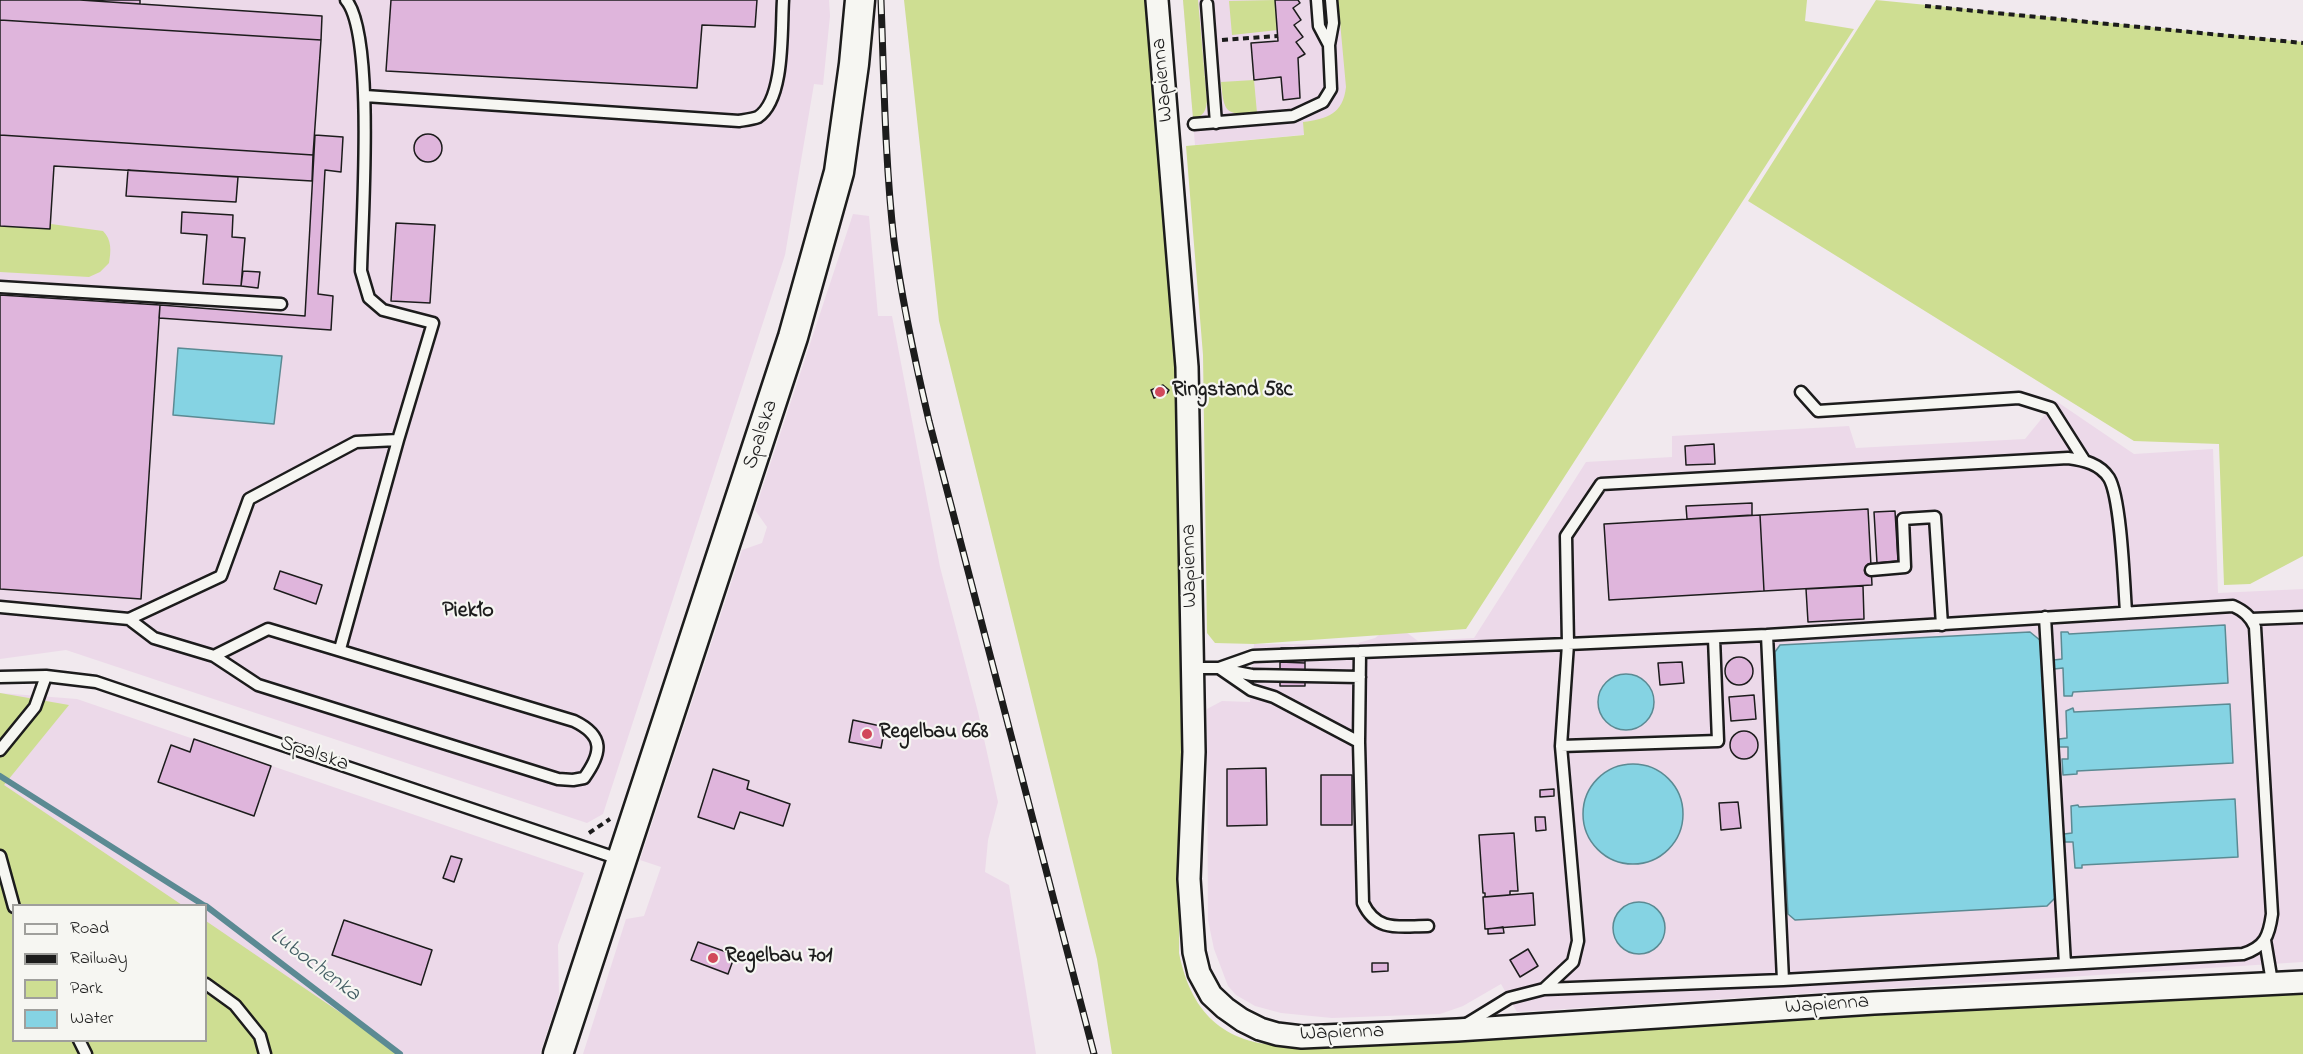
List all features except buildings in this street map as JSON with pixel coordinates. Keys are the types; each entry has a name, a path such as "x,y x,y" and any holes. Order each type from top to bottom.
{"street":[{"name":"Spalska","path":"558,1054 790,349 839,172 854,64 860,0"},
{"name":"Wapienna","path":"1157,0 1187,367 1194,752 1189,879 1191,926 1199,973 1211,995 1242,1020 1277,1034 1293,1036 1457,1030 1874,1003 2303,982"}],"lane":[{"path":"340,649 433,323 383,310 369,298 361,271 365,96 359,31 346,0"},
{"path":"365,96 739,121 757,117 770,104 777,84 783,0"},
{"path":"1317,0 1319,26 1329,45"},
{"path":"1194,124 1293,116 1323,102 1331,89 1329,45 1333,23 1331,0"},
{"path":"1207,4 1216,123"},
{"path":"0,287 281,304"},
{"path":"1801,392 1818,411 2019,398 2051,408 2084,460"},
{"path":"0,608 129,619 221,576 249,499 356,442 398,440"},
{"path":"1544,989 1573,962 1578,941 1562,746 1568,644 1566,536 1601,484 2068,458 2084,460 2101,468 2110,480 2116,501 2126,612"},
{"path":"1871,570 1905,567 1903,519 1935,518 1942,625"},
{"path":"1220,668 1253,656 1714,638 2233,606 2242,610 2251,619 2255,627 2272,914 2265,940 2256,950 2243,954 1783,980 1544,989 1509,998 1457,1030"},
{"path":"2045,617 2065,964"},
{"path":"2251,619 2303,617"},
{"path":"129,619 154,638 214,656 258,685 558,779 584,778 594,764 598,752 596,737 587,727 574,721 268,629 214,656"},
{"path":"1767,635 1783,980"},
{"path":"1562,746 1718,741 1714,638"},
{"path":"1359,652 1363,903 1375,921 1384,926 1428,926"},
{"path":"1192,668 1220,668 1252,675 1360,677"},
{"path":"1220,668 1251,690 1274,697 1359,742"},
{"path":"0,750 35,707 46,676"},
{"name":"Spalska","path":"0,677 46,676 96,682 622,860"},
{"path":"0,856 13,904"},
{"path":"2265,940 2272,982"},
{"path":"207,985 235,1005 260,1036 265,1054"}],"path":[{"path":"1925,6 2303,43"},
{"path":"1210,41 1278,36"}],"shaded area":[{"path":"0,0 829,0 830,16 823,85 814,84 785,255 603,814 587,823 66,650 0,659"},
{"path":"1183,0 1354,0 1365,129 1195,145"},
{"path":"853,214 869,216 878,316 892,316 940,567 978,712 998,802 988,840 985,872 1009,885 1036,1054 583,1054 626,919 644,916 661,867 640,860 742,550 762,543 767,527 755,510"},
{"path":"2056,401 2134,454 2213,449 2218,593 2303,589 2303,962 1517,1012 1501,984 1463,1006 1440,1014 1332,1018 1281,1013 1255,1006 1236,995 1228,986 1214,949 1208,920 1207,709 1222,701 1250,702 1254,644 1355,644 1375,638 1394,623 1418,641 1474,638 1586,462 1672,457 1672,436 1849,426 1856,448 2025,439"},
{"path":"0,693 77,699 584,873 558,945 559,995 540,1054 0,1054"}],"green space":[{"path":"904,0 1147,0 1175,341 1178,405 1182,683 1179,953 1193,995 1217,1024 1251,1041 1295,1046 2303,990 2303,1054 1112,1054 1097,959 939,321"},
{"path":"1183,0 1198,0 1207,101 1204,112 1193,118"},
{"path":"1275,0 1278,30 1232,35 1229,1"},
{"path":"1338,0 1807,0 1805,21 1854,29 1466,629 1254,644 1215,643 1207,633 1203,355 1186,146 1304,135 1303,122 1326,117 1337,109 1346,87"},
{"path":"1876,0 2303,42 2303,556 2250,584 2224,585 2219,444 2134,441 1748,201"},
{"path":"1254,80 1257,113 1239,114 1228,110 1221,82"},
{"path":"51,224 103,231 110,246 109,263 100,272 89,277 0,272 0,226 50,229"},
{"path":"0,693 69,705 4,785 181,904 12,904 12,1042 207,1042 207,922 401,1054 0,1054"}],"water":[{"path":"178,348 282,356 274,424 173,415"},
{"path":"2225,625 2228,683 2073,692 2072,696 2064,696 2063,668 2054,669 2054,660 2062,659 2061,632 2069,634"},
{"path":"2030,632 2041,641 2055,898 2047,906 1795,920 1788,914 1775,652 1780,645"},
{"path":"1620,674 1632,674 1646,682 1654,696 1652,713 1646,722 1632,730 1620,730 1603,718 1598,708 1598,696 1610,679"},
{"path":"2230,704 2233,763 2077,771 2077,774 2063,775 2062,759 2068,759 2068,747 2059,747 2059,739 2067,738 2066,711 2073,708 2074,712"},
{"path":"1633,764 1661,772 1675,786 1683,814 1675,842 1661,856 1633,864 1605,856 1591,842 1583,814 1591,786 1605,772"},
{"path":"2235,799 2238,857 2082,865 2082,868 2075,868 2073,842 2065,842 2064,834 2072,833 2071,806"},
{"path":"1634,902 1644,902 1658,909 1665,928 1658,947 1644,954 1634,954 1624,950 1617,943 1613,933 1613,923 1617,913 1624,906"}],"waterway":[{"name":"Lubochenka","path":"0,776 202,904"},
{"name":"Lubochenka","path":"207,907 400,1054"}],"railway":[{"path":"881,0 891,211 897,264 909,331 929,421 1094,1054"}],"place":[{"name":"Ringstand 58c","path":"1160,392"},
{"name":"Regelbau 668","path":"867,734"},
{"name":"Regelbau 701","path":"713,958"}],"district":[{"name":"Piekło","path":"468,612"}]}
